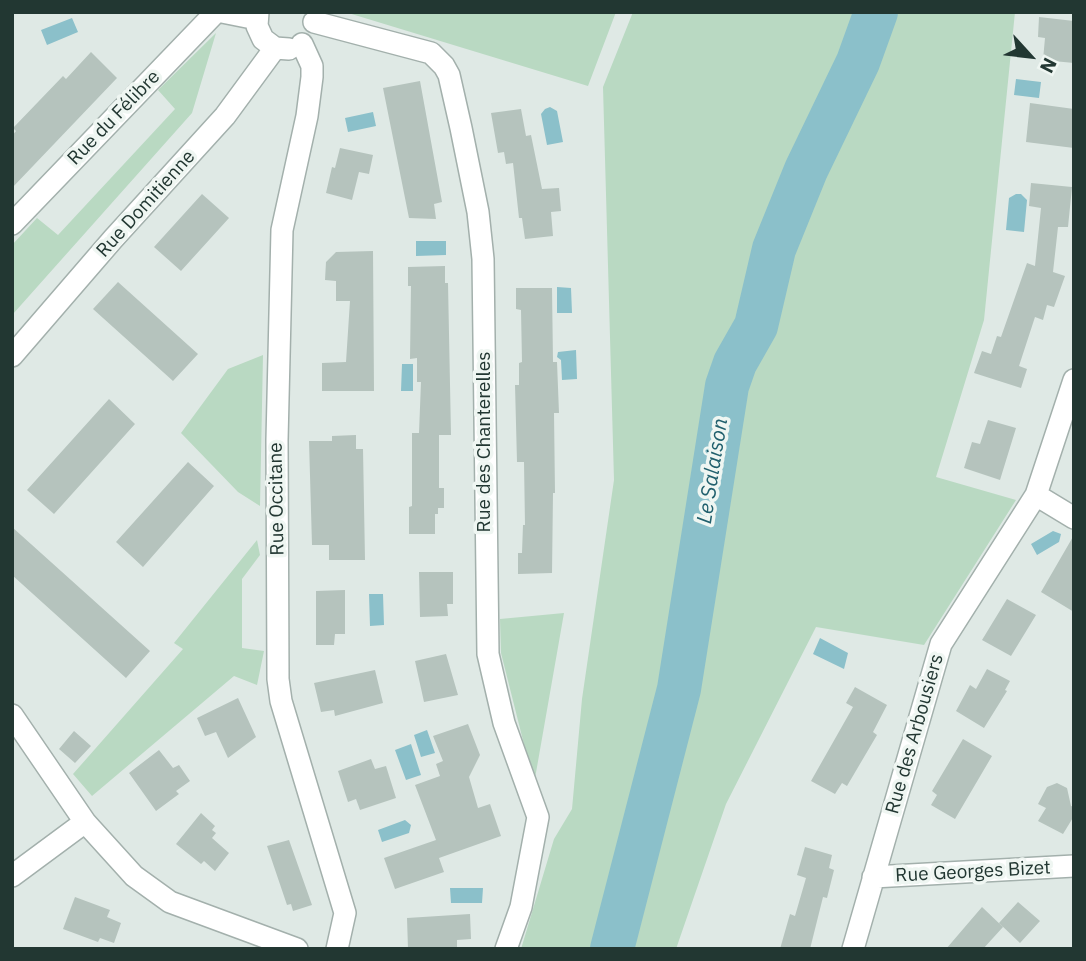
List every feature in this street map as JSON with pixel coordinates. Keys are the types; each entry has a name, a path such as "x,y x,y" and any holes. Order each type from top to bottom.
{"street":[{"name":"Rue du Félibre","path":"12,223 216,12"},
{"path":"222,12 257,15 259,33 263,39 275,48 293,49 310,35 313,17"},
{"name":"Rue des Chanterelles","path":"313,17 431,53 449,75 461,128 478,212 483,259 488,654 504,723 538,817 521,907 506,949"},
{"name":"Rue Occitane","path":"302,44 312,66 312,77 307,116 282,230 276,440 278,679 281,701 345,913 337,949"},
{"name":"Rue Domitienne","path":"12,356 113,239 225,116 275,48"},
{"name":"Rue des Arbousiers","path":"853,949 941,645 1036,495 1074,380"},
{"path":"1036,495 1074,518"},
{"path":"12,715 85,822 134,876 170,902 296,949"},
{"path":"12,876 85,822"},
{"name":"Rue Georges Bizet","path":"873,877 1074,866"}],"green space":[{"path":"345,12 616,12 588,86"},
{"path":"633,12 1015,12 984,320 936,477 1016,500 924,645 816,627 726,804 676,949 521,949 554,839 572,809 582,699 614,480 603,87"},
{"path":"216,33 192,113 13,314 12,245 37,218 58,235 175,109 158,90"},
{"path":"263,355 260,506 238,492 181,433 228,369"},
{"path":"257,540 260,555 242,579 242,648 264,651 257,685 234,676 92,796 73,774 183,649 174,643"},
{"path":"564,613 534,784 501,653 500,619"}],"water":[{"path":"72,18 78,32 47,45 41,30"},
{"path":"1016,79 1041,82 1039,98 1014,95"},
{"path":"550,107 557,111 563,142 547,145 541,114"},
{"path":"373,112 376,126 348,132 345,118"},
{"path":"1021,194 1027,200 1024,232 1006,230 1009,198"},
{"path":"416,241 446,241 446,255 416,256"},
{"path":"557,287 571,288 572,313 557,313"},
{"path":"576,350 577,379 562,380 558,352"},
{"path":"402,364 413,364 413,391 401,391"},
{"path":"1053,531 1061,534 1059,542 1037,555 1031,544"},
{"path":"369,594 383,594 384,625 370,626"},
{"path":"820,638 848,653 844,669 813,654"},
{"path":"427,730 435,753 421,757 414,735"},
{"path":"411,744 421,775 406,780 395,750"},
{"path":"405,820 411,825 409,833 382,842 378,830"},
{"path":"450,888 483,888 482,903 451,903"}],"building":[{"path":"1039,17 1074,21 1074,63 1043,60 1045,38 1038,37"},
{"path":"91,52 117,78 12,188 12,136 16,131 13,128 63,76 66,79"},
{"path":"420,81 442,202 434,204 436,219 409,218 383,88"},
{"path":"1030,103 1074,109 1074,148 1026,142"},
{"path":"521,109 526,136 531,135 542,189 559,188 561,211 551,212 553,236 525,239 522,218 519,218 513,163 506,164 504,152 498,153 491,113"},
{"path":"340,148 373,155 369,174 359,172 352,200 326,193"},
{"path":"1031,183 1072,187 1068,227 1058,227 1053,272 1065,276 1054,307 1047,305 1043,320 1035,317 1019,366 1027,369 1021,388 974,373 982,351 991,354 997,336 1001,337 1027,263 1035,266 1041,208 1029,206"},
{"path":"202,194 229,218 181,271 154,247"},
{"path":"373,251 374,391 322,391 322,363 346,362 350,301 336,301 336,281 325,280 326,262 336,252"},
{"path":"445,266 445,283 448,283 451,435 439,435 439,488 444,488 444,508 438,508 438,514 435,514 435,534 409,534 409,507 412,506 412,433 419,433 421,382 417,382 417,358 410,359 411,286 408,286 408,267"},
{"path":"118,282 198,354 173,381 93,309"},
{"path":"516,288 552,288 553,362 557,362 559,413 554,413 552,573 518,574 518,553 522,553 525,525 524,462 517,462 515,385 519,385 519,363 522,362 521,310 516,309"},
{"path":"109,399 135,424 54,514 27,490"},
{"path":"988,420 1016,428 1000,480 964,468 972,442 980,444"},
{"path":"356,435 356,449 363,449 365,560 329,560 329,545 312,545 309,441 332,441 332,436"},
{"path":"188,462 214,486 143,567 116,542"},
{"path":"12,527 150,651 126,678 12,575"},
{"path":"1074,535 1074,612 1041,592"},
{"path":"419,572 453,572 453,604 447,604 448,616 420,617"},
{"path":"345,590 345,634 335,634 334,645 316,645 316,591"},
{"path":"1007,599 1036,615 1011,656 982,640"},
{"path":"446,654 458,695 424,702 415,661"},
{"path":"987,669 1010,681 1005,690 1007,691 984,728 956,711 970,685 976,689"},
{"path":"375,670 383,703 335,716 334,710 321,712 314,683"},
{"path":"855,687 887,705 873,732 877,735 847,786 842,783 835,794 811,781 853,707 846,703"},
{"path":"238,698 256,737 228,758 216,732 205,736 197,718"},
{"path":"468,724 480,755 469,777 478,808 490,804 501,836 439,858 444,872 395,889 384,858 436,840 415,785 440,776 436,764 443,761 433,736"},
{"path":"74,731 91,746 75,763 59,749"},
{"path":"963,739 992,756 955,819 931,805 937,795 932,791"},
{"path":"159,750 173,768 179,765 190,781 176,791 179,794 156,811 129,773"},
{"path":"371,759 375,769 386,766 396,798 360,810 356,799 348,802 338,771"},
{"path":"1057,783 1067,788 1071,806 1074,807 1074,816 1063,834 1038,821 1046,808 1038,804 1047,787"},
{"path":"201,813 215,826 212,830 216,833 212,838 229,853 215,871 204,861 201,864 176,844"},
{"path":"289,840 312,905 293,911 291,904 287,905 267,846"},
{"path":"805,847 832,855 829,868 834,870 827,898 823,897 810,949 780,949 790,914 795,916 806,878 797,875"},
{"path":"75,897 110,910 107,917 121,923 114,943 100,938 98,942 63,929"},
{"path":"1018,902 1040,921 1020,943 999,923"},
{"path":"982,907 1003,927 983,949 946,949"},
{"path":"470,914 471,939 457,940 457,949 408,949 407,918"}],"waterway":[{"name":"Le Salaison","path":"612,949 679,689 727,386 735,363 756,326 774,249 806,170 858,62 876,12"}]}
